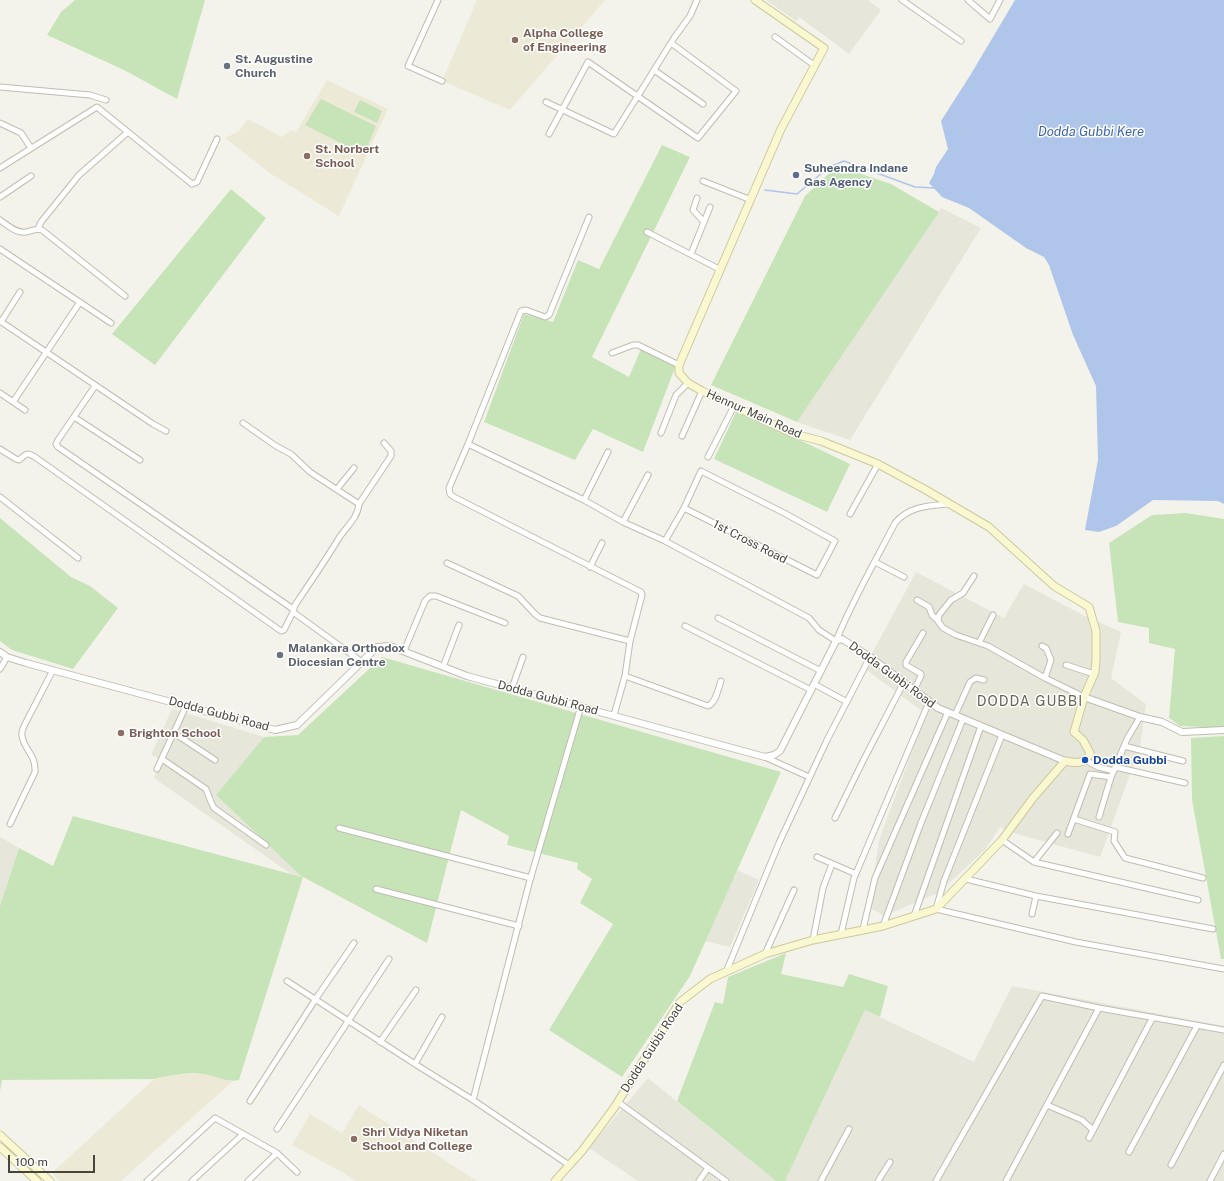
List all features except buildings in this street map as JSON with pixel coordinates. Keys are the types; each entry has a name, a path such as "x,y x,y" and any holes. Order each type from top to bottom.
{"main road":[{"path":"688,383 679,373 680,365 781,129 824,48 755,0"},
{"name":"Hennur Main Road","path":"688,383 794,434 821,441 878,464 950,504 989,527 1054,586 1089,607 1096,631 1096,659 1094,674 1084,697 1074,732 1083,740 1090,753 1085,760"},
{"path":"1064,761 1080,762 1085,760"},
{"name":"Dodda Gubbi Road","path":"555,1181 582,1150 618,1102 680,1002 710,979 765,954 813,940 883,926 936,909 1002,840 1033,798 1064,761"},
{"path":"0,1135 50,1181"},
{"path":"0,1146 37,1181"}],"street":[{"path":"438,0 408,66 442,81"},
{"path":"546,102 614,134 671,43 690,16 697,0"},
{"path":"902,0 961,41"},
{"path":"968,0 990,18 1000,0"},
{"path":"775,37 814,65"},
{"path":"549,134 588,62 698,138 736,91 671,43"},
{"path":"654,70 703,104"},
{"path":"0,87 90,95 106,100"},
{"path":"0,168 97,107 192,184 196,182 217,138"},
{"path":"0,123 21,133 31,148"},
{"path":"38,229 41,222 79,175 128,132"},
{"path":"0,198 32,176"},
{"path":"703,181 751,200"},
{"path":"697,198 693,210 704,222"},
{"path":"691,254 710,207"},
{"path":"589,217 549,315 545,317 526,310 521,311 449,488 450,494 454,497 641,592 642,595 630,641 625,676 614,715"},
{"path":"0,220 12,228 24,233 38,229 42,230 126,296"},
{"path":"647,232 721,270"},
{"path":"0,249 110,323"},
{"path":"20,292 1,322 95,386 166,431"},
{"path":"13,402 80,302"},
{"path":"612,353 638,345 680,365"},
{"path":"661,433 676,395 688,383"},
{"path":"95,386 56,444 58,448 293,610 362,662"},
{"path":"682,436 702,391"},
{"path":"0,393 26,410"},
{"path":"708,457 734,406"},
{"path":"74,417 140,460"},
{"path":"243,423 276,446 291,454 310,472 359,504"},
{"path":"0,449 16,460 19,460 27,453 35,457 281,631 284,630 293,610 339,538 351,523 357,512 359,504 391,456 391,451 384,442"},
{"path":"468,444 584,500 623,522 665,542 809,618 819,630 836,641 841,628 875,562 895,524 902,515 906,512 920,508 950,504"},
{"path":"584,500 608,452"},
{"path":"850,514 878,464"},
{"path":"337,489 354,468"},
{"name":"1st Cross Road","path":"701,471 784,513 835,541 817,576 684,508 701,471"},
{"path":"623,522 648,475"},
{"path":"0,497 78,558"},
{"path":"665,542 684,508"},
{"path":"590,567 602,543"},
{"path":"875,562 904,577"},
{"path":"447,563 518,596 540,618 630,641"},
{"path":"938,621 952,600 963,593 974,576"},
{"path":"404,651 425,601 430,596 436,596 505,623"},
{"path":"917,600 929,607 932,615 943,628 956,635 988,646 1045,678 1084,697 1140,717 1162,722 1182,732 1224,730"},
{"path":"979,643 993,615"},
{"path":"718,618 821,671"},
{"path":"443,666 459,625"},
{"path":"685,626 811,690"},
{"path":"914,690 921,674 906,665 906,662 922,633"},
{"name":"Dodda Gubbi Road","path":"0,652 7,656 53,670 275,730 297,725 377,648 390,646 467,676 765,757 774,755 780,751 836,641 842,639 870,657 938,708 1064,761"},
{"path":"1042,646 1046,648 1051,660 1045,678"},
{"path":"0,669 7,656"},
{"path":"725,973 779,843 809,777 870,657"},
{"path":"512,688 523,658"},
{"path":"1066,665 1094,674"},
{"path":"10,824 35,772 35,764 22,738 22,732 53,670"},
{"path":"625,676 708,706 714,701 721,682"},
{"path":"956,715 970,682 976,678 984,680"},
{"path":"835,818 904,682"},
{"path":"814,684 847,702"},
{"path":"841,934 856,874 929,702"},
{"path":"157,769 186,706"},
{"path":"473,1100 531,878 581,706"},
{"path":"863,929 875,878 948,712"},
{"path":"1099,817 1110,777 1124,746 1140,717"},
{"path":"883,926 921,823 963,718"},
{"path":"914,916 981,726"},
{"path":"174,733 215,760"},
{"path":"1002,735 944,881 936,909 1076,942 1224,969"},
{"path":"1124,746 1183,761"},
{"path":"765,757 809,777"},
{"path":"162,759 206,789 214,808 266,845"},
{"path":"1085,760 1098,767 1184,783"},
{"path":"1068,834 1090,774 1090,765 1085,760"},
{"path":"1090,774 1110,777"},
{"path":"1074,819 1115,832 1114,841 1124,858 1203,878"},
{"path":"339,828 531,878"},
{"path":"1034,862 1057,833"},
{"path":"1002,840 1034,862 1198,900"},
{"path":"817,857 856,874"},
{"path":"813,940 823,888 832,864"},
{"path":"966,879 1036,896 1213,929"},
{"path":"376,889 518,926"},
{"path":"765,954 794,890"},
{"path":"1032,914 1036,896"},
{"path":"250,1101 315,1000 354,943"},
{"path":"277,1129 389,959"},
{"path":"287,981 380,1042 473,1100 569,1164"},
{"path":"380,1042 416,990"},
{"path":"936,1181 1042,996 1099,1008 1224,1030"},
{"path":"1006,1181 1099,1008"},
{"path":"415,1064 442,1017"},
{"path":"1089,1138 1153,1017"},
{"path":"1129,1152 1197,1026"},
{"path":"1171,1165 1224,1065"},
{"path":"618,1102 726,1181"},
{"path":"1047,1105 1082,1120 1093,1130"},
{"path":"147,1181 215,1118 277,1153 297,1172"},
{"path":"821,1181 849,1129"},
{"path":"192,1181 242,1134"},
{"path":"250,1181 277,1153"},
{"path":"1210,1181 1224,1154"},
{"path":"878,1181 890,1162"},
{"path":"699,1181 708,1168"}],"shaded area":[{"name":"Alpha College of Engineering","path":"477,0 605,0 510,110 442,81"},
{"path":"766,0 868,0 881,10 849,54 799,17 796,21"},
{"name":"St. Norbert School","path":"327,80 388,109 339,216 271,174 225,138 239,131 248,119 282,137 291,130 296,132"},
{"path":"941,208 981,228 850,440 797,422"},
{"path":"916,572 1004,618 1024,584 1083,615 1121,632 1111,678 1146,704 1140,747 1100,857 1017,834 1000,827 985,850 938,893 884,916 869,907 879,840 926,714 864,668"},
{"path":"172,709 264,737 216,795 303,877 291,874 154,778 161,759 151,755"},
{"path":"0,837 19,848 0,906"},
{"path":"737,870 759,880 730,947 705,941"},
{"path":"1012,986 1224,1026 1224,1181 785,1181 865,1010 974,1062"},
{"path":"176,1074 205,1074 232,1082 121,1181 59,1181 52,1173 154,1079"},
{"path":"648,1078 776,1181 638,1181 589,1148"},
{"name":"Shri Vidya Niketan School and College","path":"359,1105 477,1181 355,1181 292,1145 310,1114 342,1133"}],"green space":[{"path":"75,0 205,0 177,99 124,70 47,35 61,12"},
{"path":"321,99 376,126 364,155 305,125"},
{"path":"360,100 382,111 377,123 354,112"},
{"path":"662,145 690,157 592,357 629,377 641,349 676,365 643,452 593,429 575,460 484,422 524,314 553,322 578,260 599,269"},
{"path":"837,166 891,184 939,212 797,422 711,385 805,196"},
{"path":"231,189 266,218 155,365 112,334"},
{"path":"737,410 850,464 827,512 714,459"},
{"path":"1186,513 1224,519 1224,728 1180,726 1169,718 1175,649 1149,643 1149,628 1118,622 1109,543 1152,515"},
{"path":"0,518 71,577 90,586 118,608 73,669 12,650 0,641"},
{"path":"382,657 781,772 690,976 622,1077 549,1030 613,924 580,903 592,879 577,869 578,863 507,845 509,836 461,810 427,943 303,877 239,1080 230,1081 204,1074 191,1073 154,1079 2,1080 0,1091 0,906 19,848 53,866 73,816 302,877 216,795 264,737 298,735"},
{"path":"1224,736 1224,959 1221,959 1192,800 1191,738"},
{"path":"786,953 781,974 843,987 849,974 888,986 880,1017 865,1010 785,1181 776,1181 677,1101 715,1002 723,1004 728,977"}],"water":[{"name":"Dodda Gubbi Kere","path":"1015,0 1224,0 1224,504 1218,501 1153,500 1116,526 1099,532 1085,530 1098,460 1096,386 1073,335 1049,265 1044,257 1026,248 969,208 942,197 929,183 936,167 948,149 941,121"}],"waterway":[{"path":"765,190 797,194 829,167 844,161 915,187 935,188"}],"place":[{"name":"Alpha College of Engineering","path":"515,40"},
{"name":"St. Augustine Church","path":"227,66"},
{"name":"St. Norbert School","path":"307,156"},
{"name":"Suheendra Indane Gas Agency","path":"796,175"},
{"name":"Malankara Orthodox Diocesian Centre","path":"280,655"},
{"name":"Brighton School","path":"121,733"},
{"name":"Dodda Gubbi","path":"1085,760"},
{"name":"Shri Vidya Niketan School and College","path":"354,1139"}],"district":[{"name":"DODDA GUBBI","path":"1030,702"}]}
